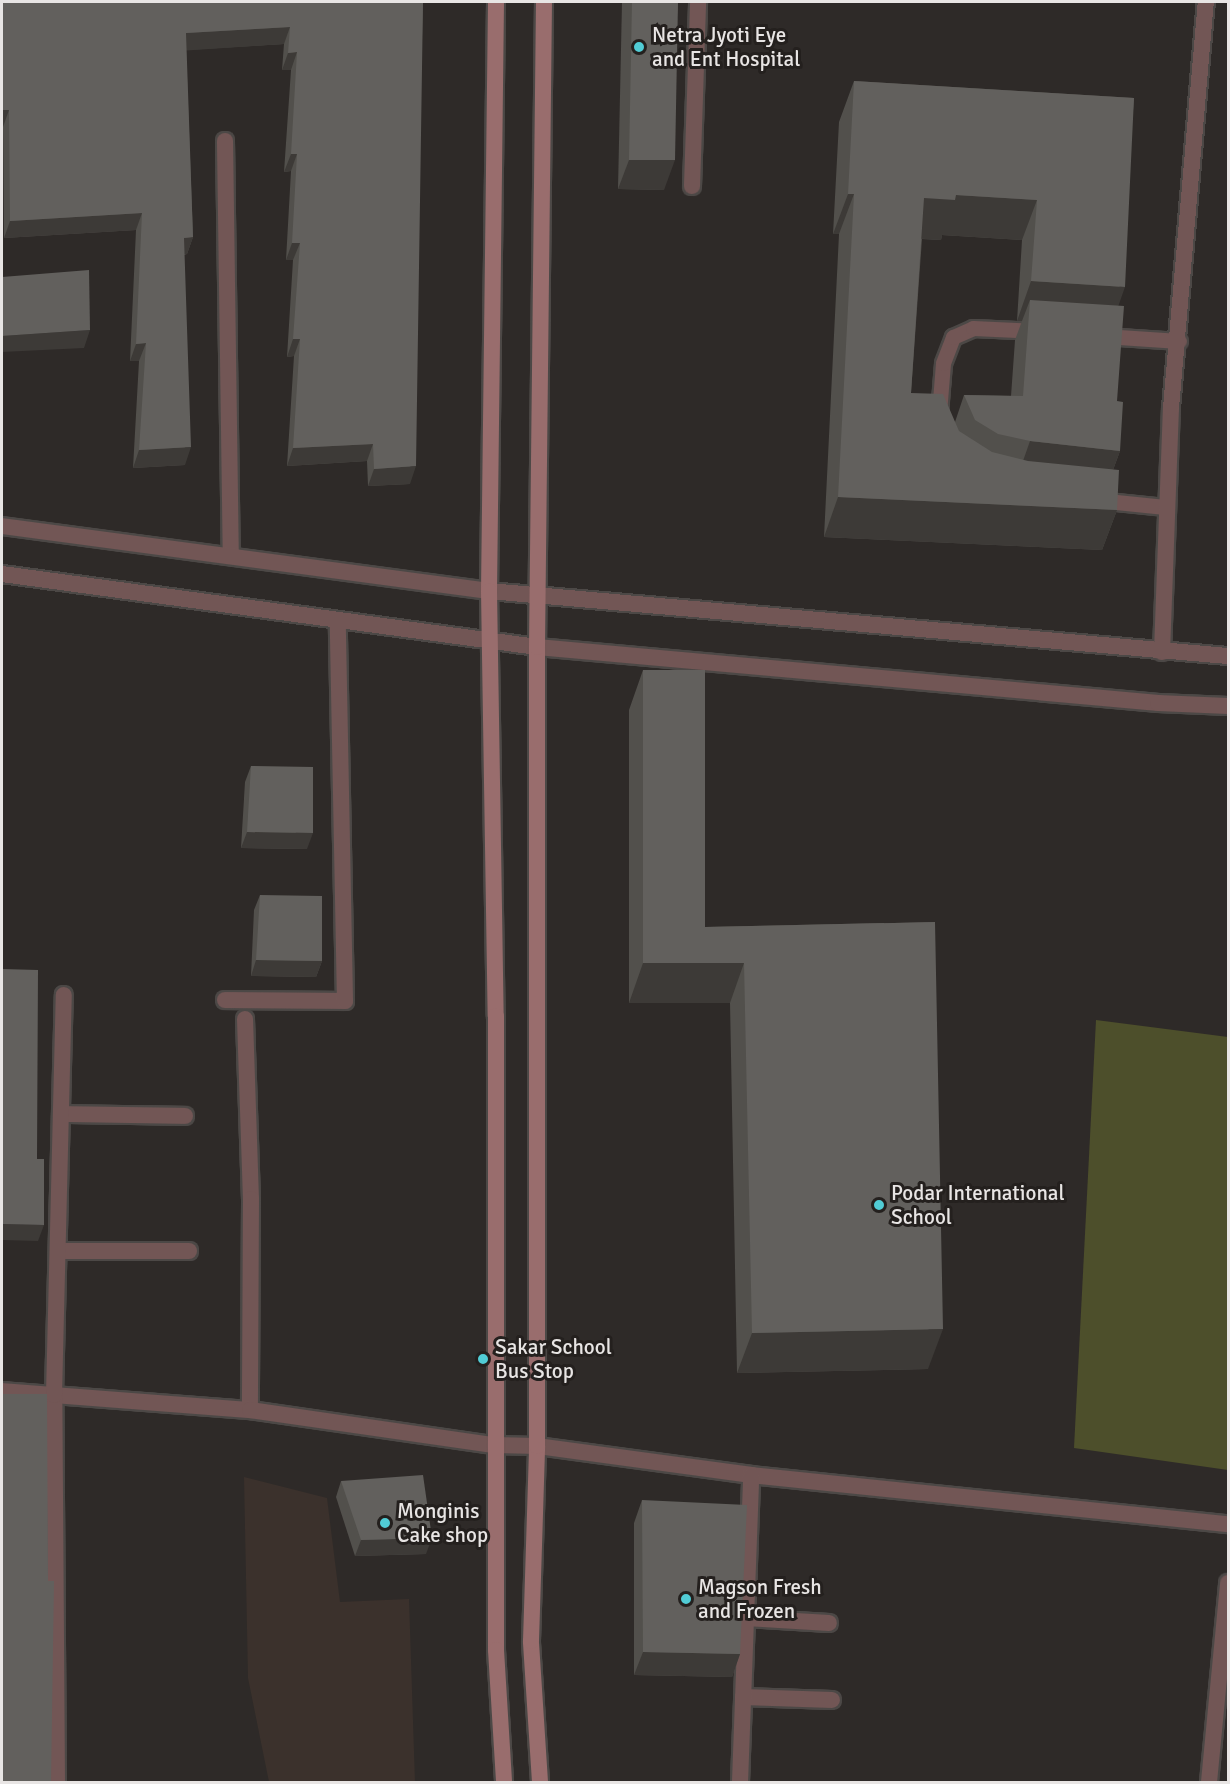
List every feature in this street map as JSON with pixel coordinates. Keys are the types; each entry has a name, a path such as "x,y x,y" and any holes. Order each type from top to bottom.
{"main road":[{"path":"496,2 489,591 496,1016 494,1446 496,1650 504,1782"},
{"path":"540,1782 531,1641 537,1446 537,595 544,2"}],"street":[{"path":"692,186 698,2"},
{"path":"1162,652 1165,507 1206,2"},
{"path":"225,141 231,556"},
{"path":"2,526 489,591 1228,656"},
{"path":"2,574 537,647 1158,704 1228,706"},
{"path":"225,1000 345,1001 338,620"},
{"path":"57,1782 54,1395 64,995"},
{"path":"245,1019 251,1199 250,1410"},
{"path":"61,1114 185,1116"},
{"path":"57,1251 189,1251"},
{"path":"2,1391 250,1410 494,1446 537,1446 751,1475 1228,1524"},
{"path":"740,1782 751,1475"},
{"path":"1209,1782 1228,1583"},
{"path":"746,1618 829,1623"},
{"path":"743,1697 832,1700"}],"lane":[{"path":"938,433 943,363 953,337 973,328 1060,333"},
{"path":"1084,334 1179,341"},
{"path":"1084,498 1165,507"}],"shaded area":[{"path":"244,1477 327,1498 340,1602 409,1599 415,1782 269,1782 248,1678"}],"green space":[{"path":"1096,1020 1228,1037 1228,1470 1074,1448"}],"building":[{"path":"2,2 423,2 416,466 374,469 373,444 293,448 300,339 293,339 300,243 292,243 297,154 291,154 297,52 288,53 290,27 186,33 193,237 184,238 191,447 139,450 146,343 136,344 142,213 10,221 9,110 2,110"},
{"path":"632,2 678,2 675,160 629,160"},
{"path":"854,81 1134,98 1125,287 1031,281 1037,200 956,195 955,200 924,198 911,393 943,394 959,431 992,452 1028,461 1119,470 1117,510 838,497 854,194 848,194"},
{"path":"89,270 90,330 2,336 2,277"},
{"path":"1030,300 1124,306 1117,401 1123,402 1120,451 1030,441 998,434 975,420 964,395 1023,396"},
{"path":"643,670 705,670 705,927 935,922 943,1329 752,1333 744,963 643,963"},
{"path":"251,766 313,767 313,833 247,832"},
{"path":"260,895 322,896 322,961 256,960"},
{"path":"2,969 38,970 37,1159 44,1159 44,1225 2,1224"},
{"path":"2,1394 47,1394 48,1581 54,1581 51,1782 2,1782"},
{"path":"423,1475 432,1538 361,1540 341,1481"},
{"path":"642,1500 747,1505 740,1654 643,1652"}],"place":[{"name":"Netra Jyoti Eye and Ent Hospital","path":"639,47"},
{"name":"Podar International School","path":"879,1205"},
{"name":"Sakar School Bus Stop","path":"483,1359"},
{"name":"Monginis Cake shop","path":"385,1523"},
{"name":"Magson Fresh and Frozen","path":"686,1599"}]}
